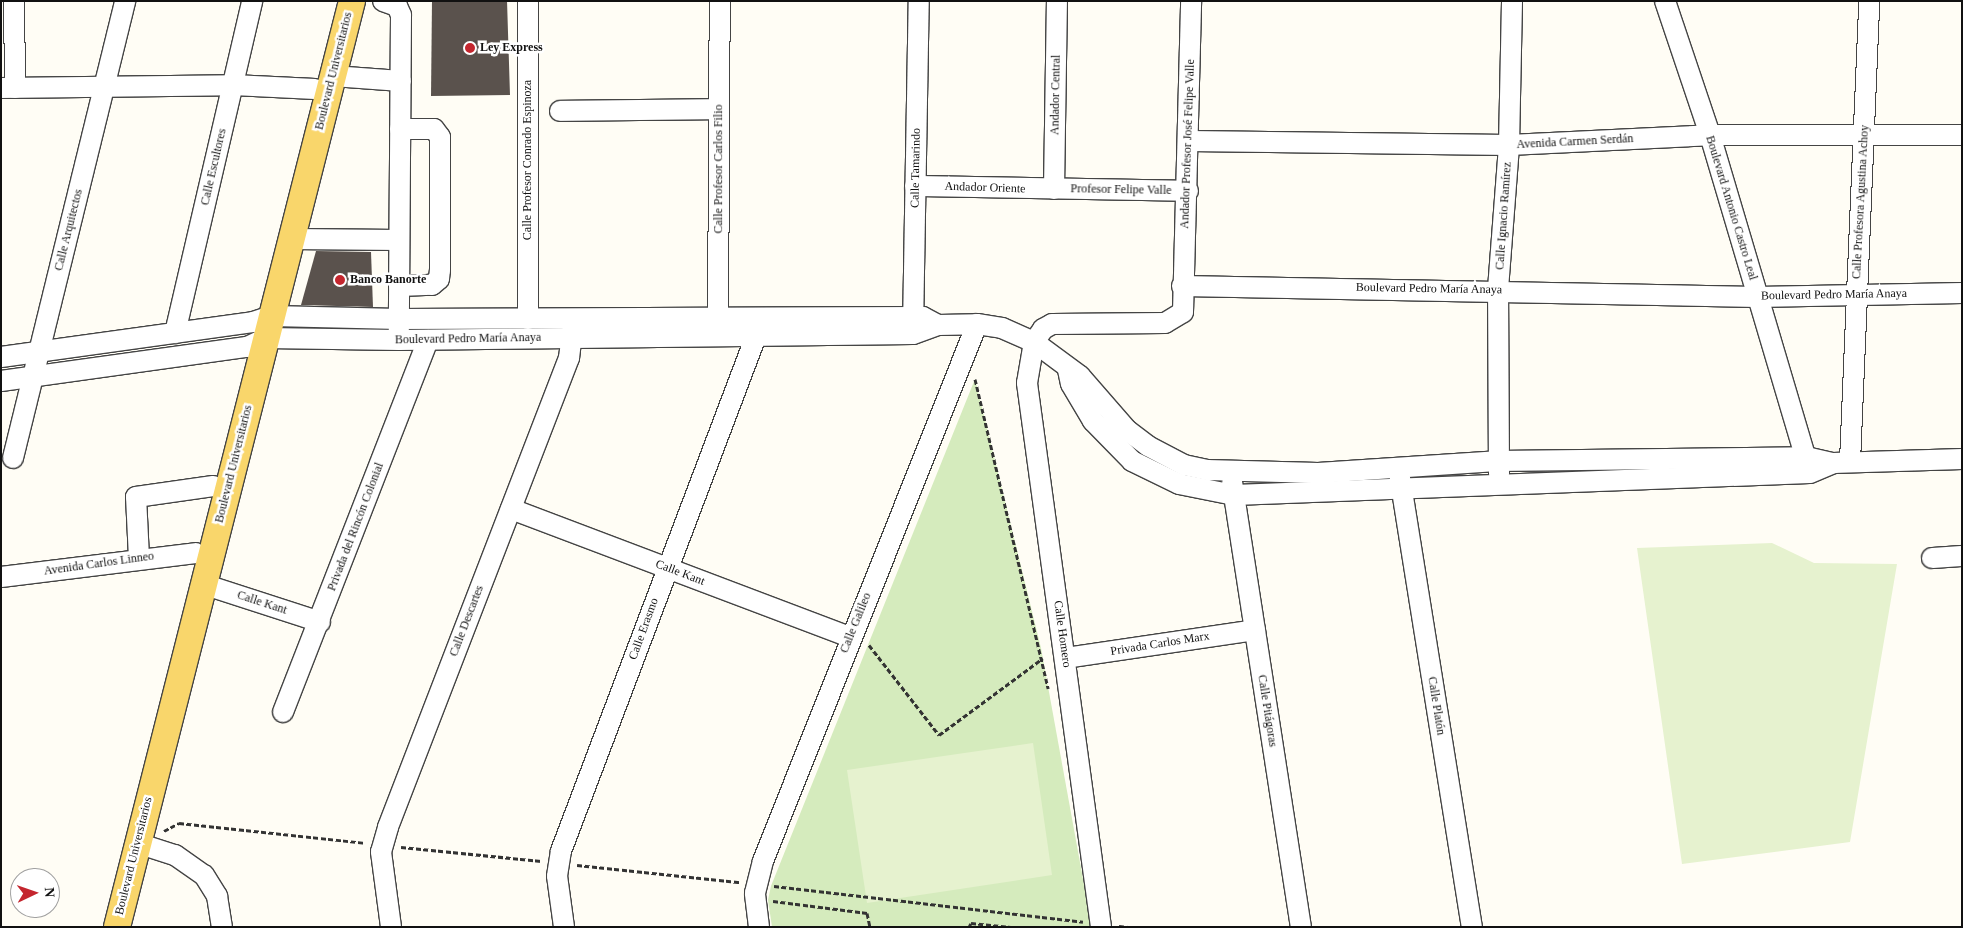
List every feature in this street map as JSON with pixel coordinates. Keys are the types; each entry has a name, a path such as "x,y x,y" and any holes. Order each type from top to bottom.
{"main road":[{"name":"Boulevard Universitarios","path":"102,927 213,486 260,331 292,238 324,82 337,1"},
{"name":"Boulevard Universitarios","path":"117,927 203,584 260,331 324,82 352,1"}],"street":[{"path":"14,1 8,88 401,81"},
{"name":"Calle Arquitectos","path":"13,458 125,1"},
{"name":"Calle Escultores","path":"175,333 252,1"},
{"path":"383,1 397,6 401,15 399,340"},
{"name":"Calle Profesor Conrado Espinoza","path":"528,1 528,319"},
{"name":"Calle Profesor Carlos Filio","path":"718,327 720,1"},
{"name":"Calle Tamarindo","path":"913,326 919,1"},
{"name":"Andador Central","path":"1054,189 1057,1"},
{"name":"Andador Profesor José Felipe Valle","path":"1182,286 1188,191 1191,1"},
{"name":"Calle Ignacio Ramírez","path":"1501,483 1497,461 1498,289 1509,145 1512,1"},
{"name":"Boulevard Antonio Castro Leal","path":"1665,1 1710,135 1808,465"},
{"name":"Calle Profesora Agustina Achoy","path":"1841,463 1856,296 1865,136 1869,1"},
{"path":"560,111 719,109"},
{"path":"399,286 432,285 439,279 440,270 440,137 434,129 400,129"},
{"name":"Avenida Carmen Serdán","path":"1189,141 1509,145 1710,135 1962,136"},
{"name":"Andador Oriente","path":"916,186 1054,189"},
{"name":"Profesor Felipe Valle","path":"1054,189 1188,191"},
{"path":"292,238 399,240"},
{"path":"1034,342 1043,329 1052,324 1172,322 1183,312 1182,286"},
{"name":"Boulevard Pedro María Anaya","path":"1182,286 1498,289 1758,297 1962,293"},
{"name":"Boulevard Pedro María Anaya","path":"1,381 33,377 260,331 399,340 428,340 571,338 718,327 756,336 913,326 923,317 938,325 977,324 1002,328 1034,342 1090,386 1127,430 1148,446 1184,465 1231,473 1318,472 1398,464 1497,461 1808,465"},
{"name":"Boulevard Pedro María Anaya","path":"1,357 175,333 260,331 400,320 574,319 718,327 913,326"},
{"name":"Calle Descartes","path":"391,927 382,867 383,845 569,358 574,319"},
{"name":"Calle Galileo","path":"758,927 766,883 850,637 977,324"},
{"name":"Calle Erasmo","path":"564,927 558,863 667,567 756,336"},
{"name":"Privada del Rincón Colonial","path":"283,712 320,622 428,340"},
{"name":"Calle Homero","path":"1034,342 1027,383 1028,410 1066,658 1102,925"},
{"path":"1068,370 1071,384 1093,421 1132,461 1179,484 1234,494 1501,483 1841,463 1962,459"},
{"name":"Calle Platón","path":"1398,464 1472,927"},
{"name":"Calle Pitágoras","path":"1231,473 1300,927"},
{"path":"139,558 136,496 213,486"},
{"name":"Calle Kant","path":"511,509 850,637"},
{"name":"Avenida Carlos Linneo","path":"1,577 139,558 196,553"},
{"path":"1932,558 1962,556"},
{"name":"Calle Kant","path":"203,584 320,622"},
{"name":"Privada Carlos Marx","path":"1066,658 1255,630"},
{"path":"137,844 175,855 204,875 218,896 222,927"}],"path":[{"path":"972,388 976,378 1043,658 1050,698"},
{"path":"866,654 873,636"},
{"path":"869,645 939,736 1043,658"},
{"path":"137,844 179,823 766,883 1102,925"},
{"path":"766,883 768,900 867,913 870,927"},
{"path":"969,927 971,923 1011,927"}],"green space":[{"path":"975,379 1041,648 1091,923 1089,927 772,927 768,900 771,886"},
{"path":"1772,543 1814,563 1897,564 1850,842 1682,864 1637,548"},
{"path":"1033,743 1052,875 867,903 847,770"}],"building":[{"name":"Ley Express","path":"432,1 507,1 510,95 431,96"},
{"name":"Banco Banorte","path":"316,251 371,252 373,307 301,305"}],"place":[{"name":"Ley Express","path":"470,48"},
{"name":"Banco Banorte","path":"340,280"}]}
